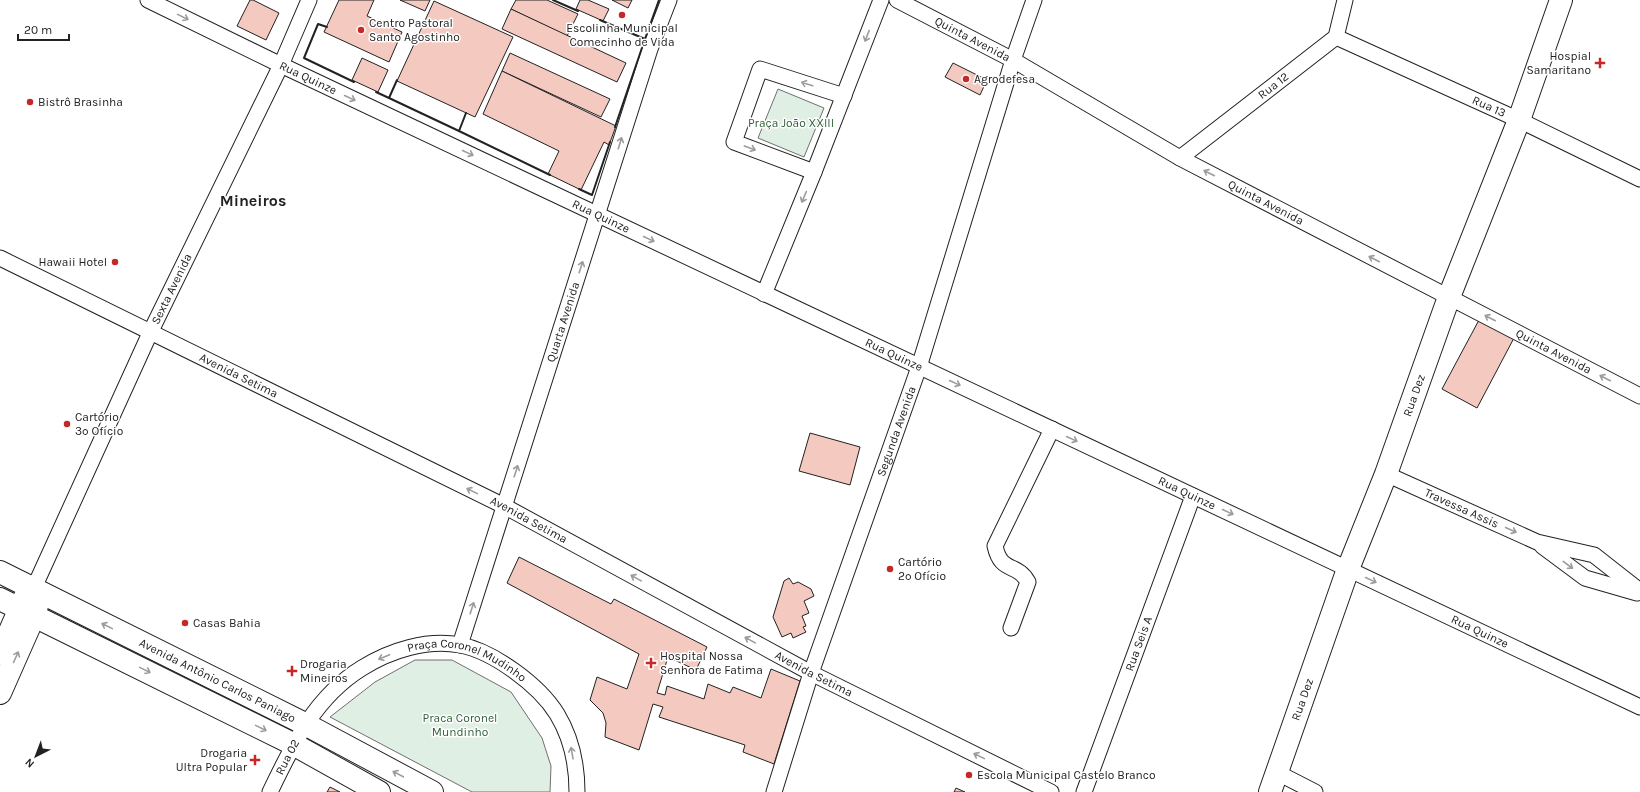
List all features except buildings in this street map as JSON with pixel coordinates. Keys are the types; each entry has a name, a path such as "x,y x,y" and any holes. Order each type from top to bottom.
{"main road":[{"name":"Rua Dez","path":"1274,782 1348,569 1386,474 1449,297 1519,120 1561,0"},
{"name":"Avenida Antônio Carlos Paniago","path":"0,572 36,587 131,638 306,724 432,792"},
{"name":"Sexta Avenida","path":"0,693 36,587"},
{"name":"Avenida Antônio Carlos Paniago","path":"0,598 293,744 379,792"},
{"name":"Sexta Avenida","path":"0,654 27,612"},
{"path":"121,658 131,638"}],"street":[{"name":"Rua Quinze","path":"148,0 281,65 764,294 1640,707"},
{"name":"Sexta Avenida","path":"36,587 150,333 281,65 309,0"},
{"name":"Quarta Avenida","path":"460,645 650,49 669,0"},
{"path":"764,294 814,172 881,0"},
{"name":"Quinta Avenida","path":"897,0 1013,60 1180,158 1640,396"},
{"name":"Segunda Avenida","path":"774,792 811,673 919,367 1013,60 1034,0"},
{"path":"1336,37 1345,0"},
{"name":"Rua 13","path":"1336,37 1519,120 1640,179"},
{"name":"Rua 12","path":"1180,158 1336,37"},
{"path":"814,172 734,142 760,69 844,96"},
{"name":"Avenida Setima","path":"0,258 504,506 811,673 1051,792"},
{"path":"1011,628 1028,582 1024,574 1002,563 997,556 995,546 1052,429"},
{"name":"Travessa Assis","path":"1386,474 1536,542 1594,555 1640,593"},
{"name":"Rua Seis A","path":"1084,792 1193,496"},
{"name":"Travessa Assis","path":"1536,542 1585,578 1640,593"},
{"name":"Praça Coronel Mudinho","path":"306,724 339,685 361,668 382,657 408,648 429,644 460,645 486,653 513,669 536,690 556,714 570,744 577,780 577,792"},
{"name":"Rua 02","path":"270,792 293,744 306,724"},
{"path":"1274,782 1315,792"}],"green space":[{"name":"Praça João XXIII","path":"778,89 824,108 804,157 758,138"},
{"name":"Praca Coronel Mundinho","path":"415,660 452,660 511,692 542,738 551,766 550,792 472,792 330,717 375,682"}],"wall":[{"path":"553,0 578,11"},
{"path":"645,39 659,0"},
{"path":"600,20 645,39 615,127"},
{"path":"327,27 318,24 304,58 354,82"},
{"path":"397,80 389,98 459,131 466,113"},
{"path":"376,92 389,98"},
{"path":"459,131 550,175"},
{"path":"579,189 592,195 610,142"}],"place":[{"name":"Escolinha Municipal Comecinho de Vida","path":"622,15"},
{"name":"Centro Pastoral Santo Agostinho","path":"361,30"},
{"name":"Hospial Samaritano","path":"1600,63"},
{"name":"Agrodefesa","path":"966,79"},
{"name":"Bistrô Brasinha","path":"30,102"},
{"name":"Hawaii Hotel","path":"115,262"},
{"name":"Cartório 3º Ofício","path":"67,424"},
{"name":"Cartório 2º Ofício","path":"890,569"},
{"name":"Casas Bahia","path":"185,623"},
{"name":"Hospital Nossa Senhora de Fatima","path":"651,663"},
{"name":"Drogaria Mineiros","path":"292,671"},
{"name":"Drogaria Ultra Popular","path":"255,760"},
{"name":"Escola Municipal Castelo Branco","path":"969,775"}],"district":[{"name":"Mineiros","path":"253,200"}]}
